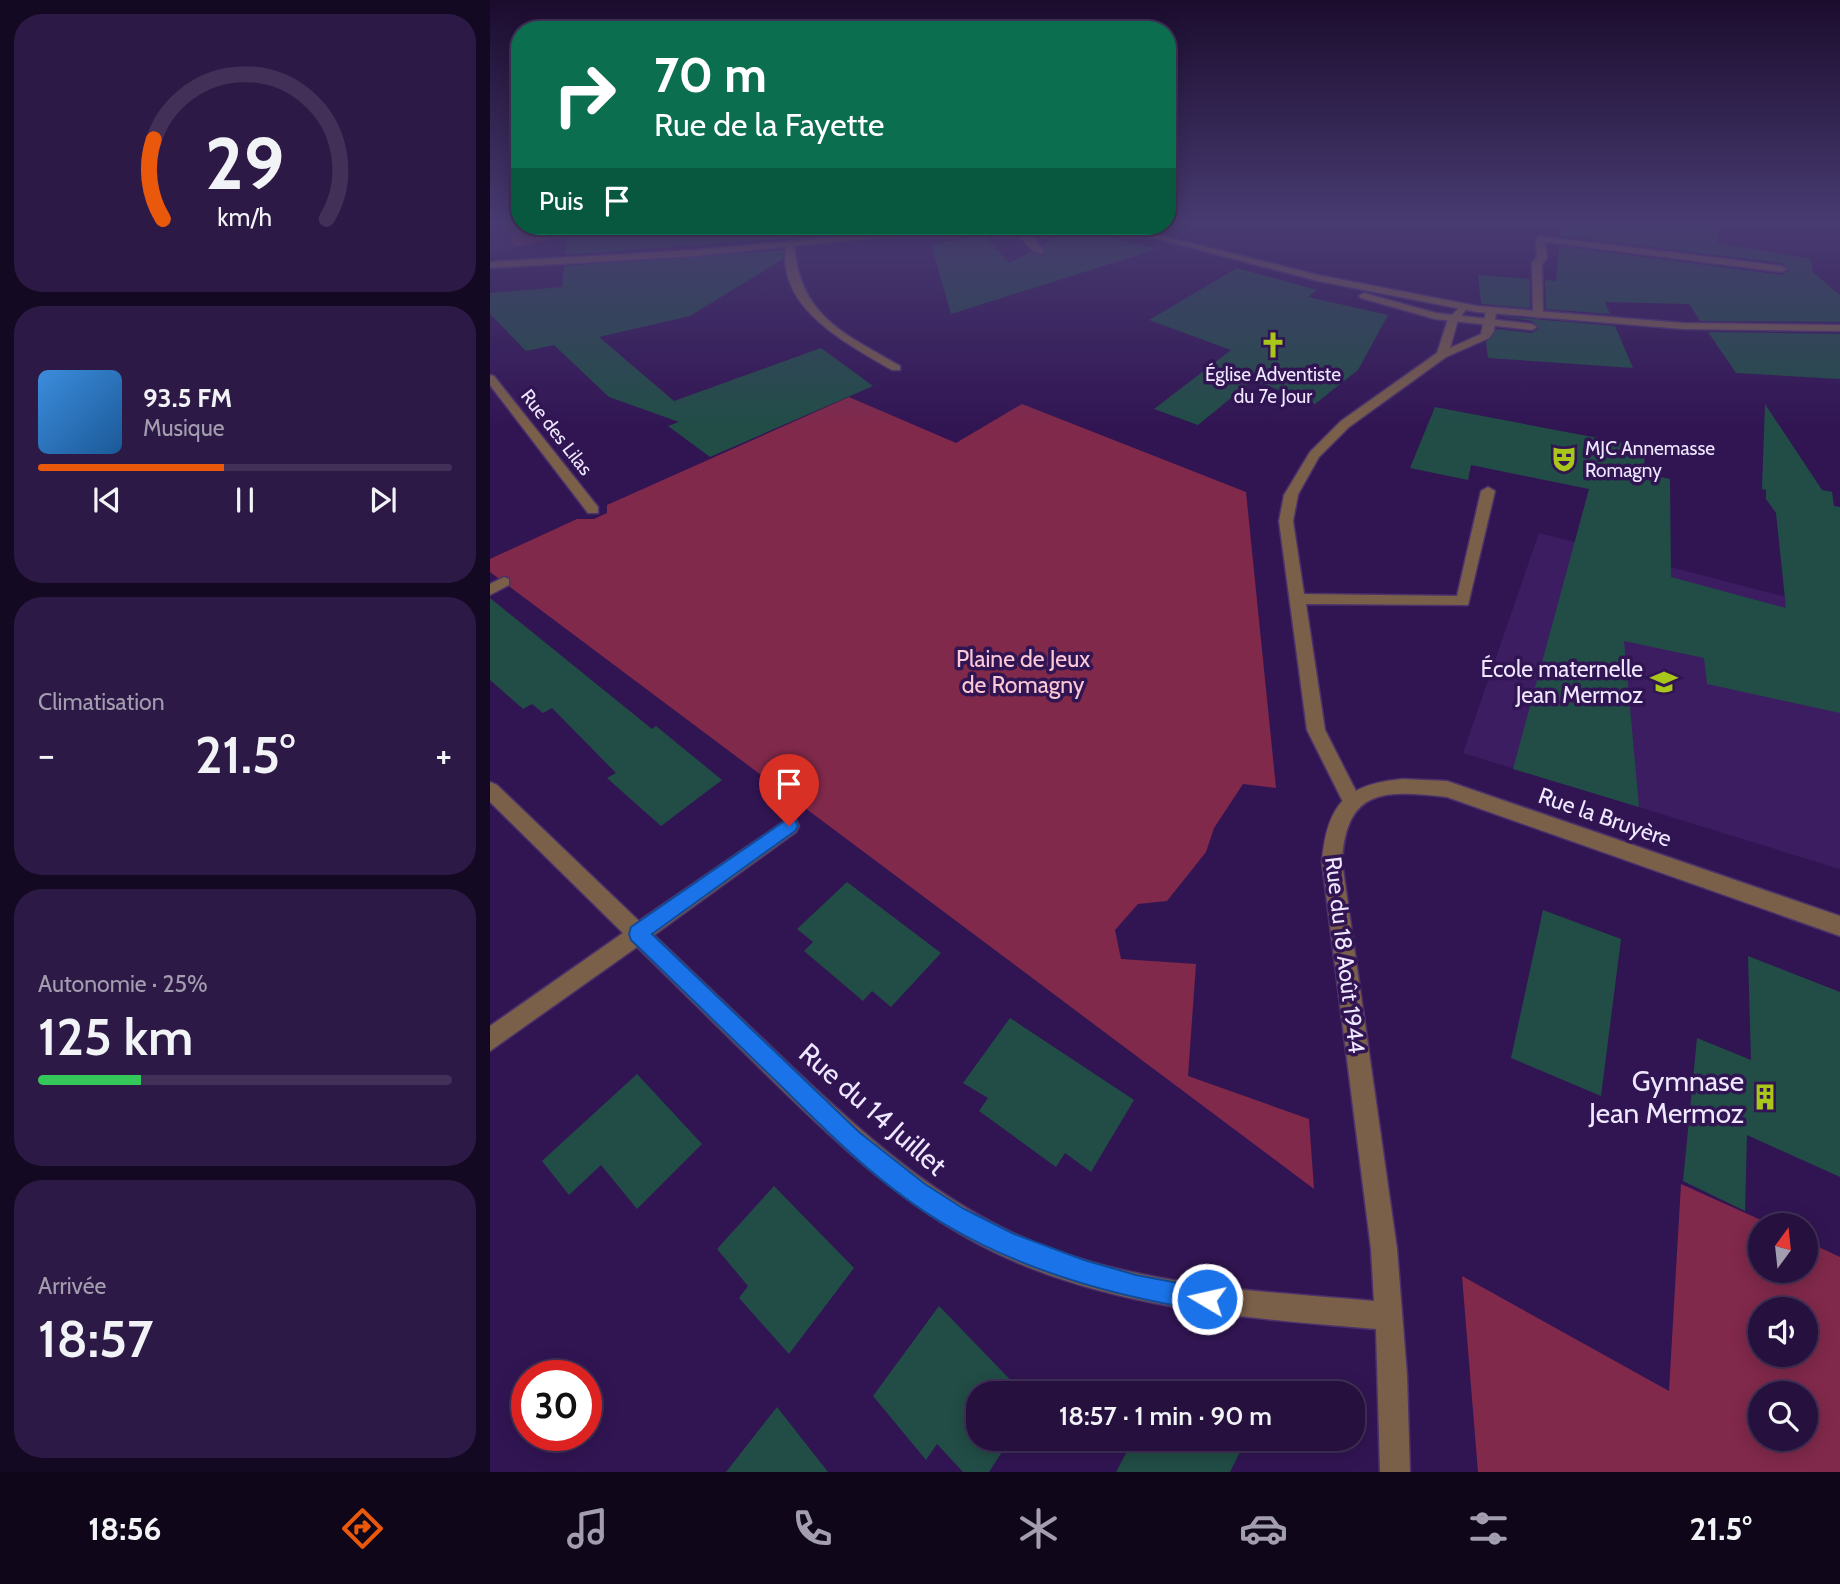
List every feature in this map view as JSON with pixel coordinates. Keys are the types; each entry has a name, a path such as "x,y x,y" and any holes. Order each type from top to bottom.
{"street":[{"path":"799,291 804,302 839,333 896,368"},
{"path":"1352,291 1387,304 1453,319 1490,323 1612,330 1683,326"},
{"path":"1381,291 1463,307 1538,315 1683,326 1840,328"},
{"path":"1538,291 1538,315"},
{"path":"1442,355 1453,319 1463,307"},
{"path":"1352,801 1316,730 1286,521 1291,495 1308,462 1329,438 1442,355 1482,338 1489,331 1491,311"},
{"name":"Rue des Lilas","path":"490,378 593,510"},
{"path":"1296,599 1462,601 1488,491"},
{"name":"Rue la Bruyère","path":"1352,801 1363,793 1394,786 1428,786 1464,793 1840,926"},
{"name":"Rue du 14 Juillet","path":"490,790 852,1140 916,1192 978,1230 1058,1264 1136,1288 1207,1299 1389,1316"},
{"name":"Rue du 18 Août 1944","path":"1352,801 1336,824 1331,838 1332,862 1377,1183 1389,1316 1395,1472"},
{"path":"490,1040 789,826"}],"shaded area":[{"name":"École maternelle Jean Mermoz","path":"1539,533 1840,611 1840,869 1463,753"}],"green space":[{"name":"Plaine de Jeux de Romagny","path":"849,397 956,443 1022,404 1246,492 1276,788 1243,784 1214,828 1206,852 1167,901 1138,904 1115,930 1121,959 1196,964 1188,1076 1309,1119 1314,1189 490,572 490,559 577,519 594,519 607,513 607,505"},
{"path":"1681,1184 1748,1214 1748,1283 1818,1283 1818,1247 1840,1257 1840,1472 1478,1472 1462,1276 1669,1391"}],"building":[{"path":"731,291 690,316 599,337 674,401 821,348 873,386 710,457 668,426 679,422 609,397 554,345 526,351 490,314 490,293"},
{"path":"944,291 1025,291 951,314"},
{"path":"1199,291 1316,291 1308,297 1388,315 1358,370 1315,404 1253,380 1198,425 1154,409 1231,350 1149,320"},
{"path":"1480,291 1530,291 1530,308 1481,304"},
{"path":"1545,291 1835,291 1840,295 1840,322 1700,321 1689,304 1605,302 1610,314 1546,309"},
{"path":"1498,316 1615,326 1633,368 1488,358 1486,342 1497,329 1532,333 1539,328 1532,321"},
{"path":"1708,332 1840,334 1840,379 1736,373"},
{"path":"1765,404 1822,490 1832,492 1834,506 1840,507 1840,713 1707,684 1704,658 1624,641 1639,807 1513,769 1589,489 1471,465 1468,480 1410,468 1435,407 1645,447 1644,473 1670,479 1671,577 1786,608 1776,513 1766,499 1766,490 1762,489"},
{"path":"490,598 652,729 656,726 722,780 661,826 607,778 616,773 552,708 543,713 532,704 523,709 490,680"},
{"path":"847,882 941,953 891,1007 872,991 863,1001 804,951 813,942 797,929"},
{"path":"1543,910 1621,939 1601,1096 1511,1058"},
{"name":"Gymnase Jean Mermoz","path":"1748,956 1840,992 1840,1177 1747,1135 1745,1211 1683,1181 1697,1038 1751,1060"},
{"path":"1010,1018 1134,1100 1091,1172 1065,1153 1056,1167 979,1111 988,1098 963,1083"},
{"path":"637,1074 702,1144 637,1209 601,1165 569,1195 542,1161"},
{"path":"774,1186 854,1268 789,1354 739,1298 748,1286 717,1249"},
{"path":"939,1306 1011,1381 966,1381 966,1451 1003,1451 989,1472 963,1472 937,1444 926,1460 873,1396"},
{"path":"777,1407 828,1472 726,1472"},
{"path":"1127,1451 1240,1451 1230,1472 1116,1472"}],"place":[{"name":"Église Adventiste du 7e Jour","path":"1273,345"},
{"name":"MJC Annemasse Romagny","path":"1564,459"},
{"name":"École maternelle Jean Mermoz","path":"1664,682"},
{"name":"Gymnase Jean Mermoz","path":"1765,1097"}],"route":[{"path":"789,826 638,934 852,1140 916,1192 978,1230 1058,1264 1136,1288 1207,1299"}]}
